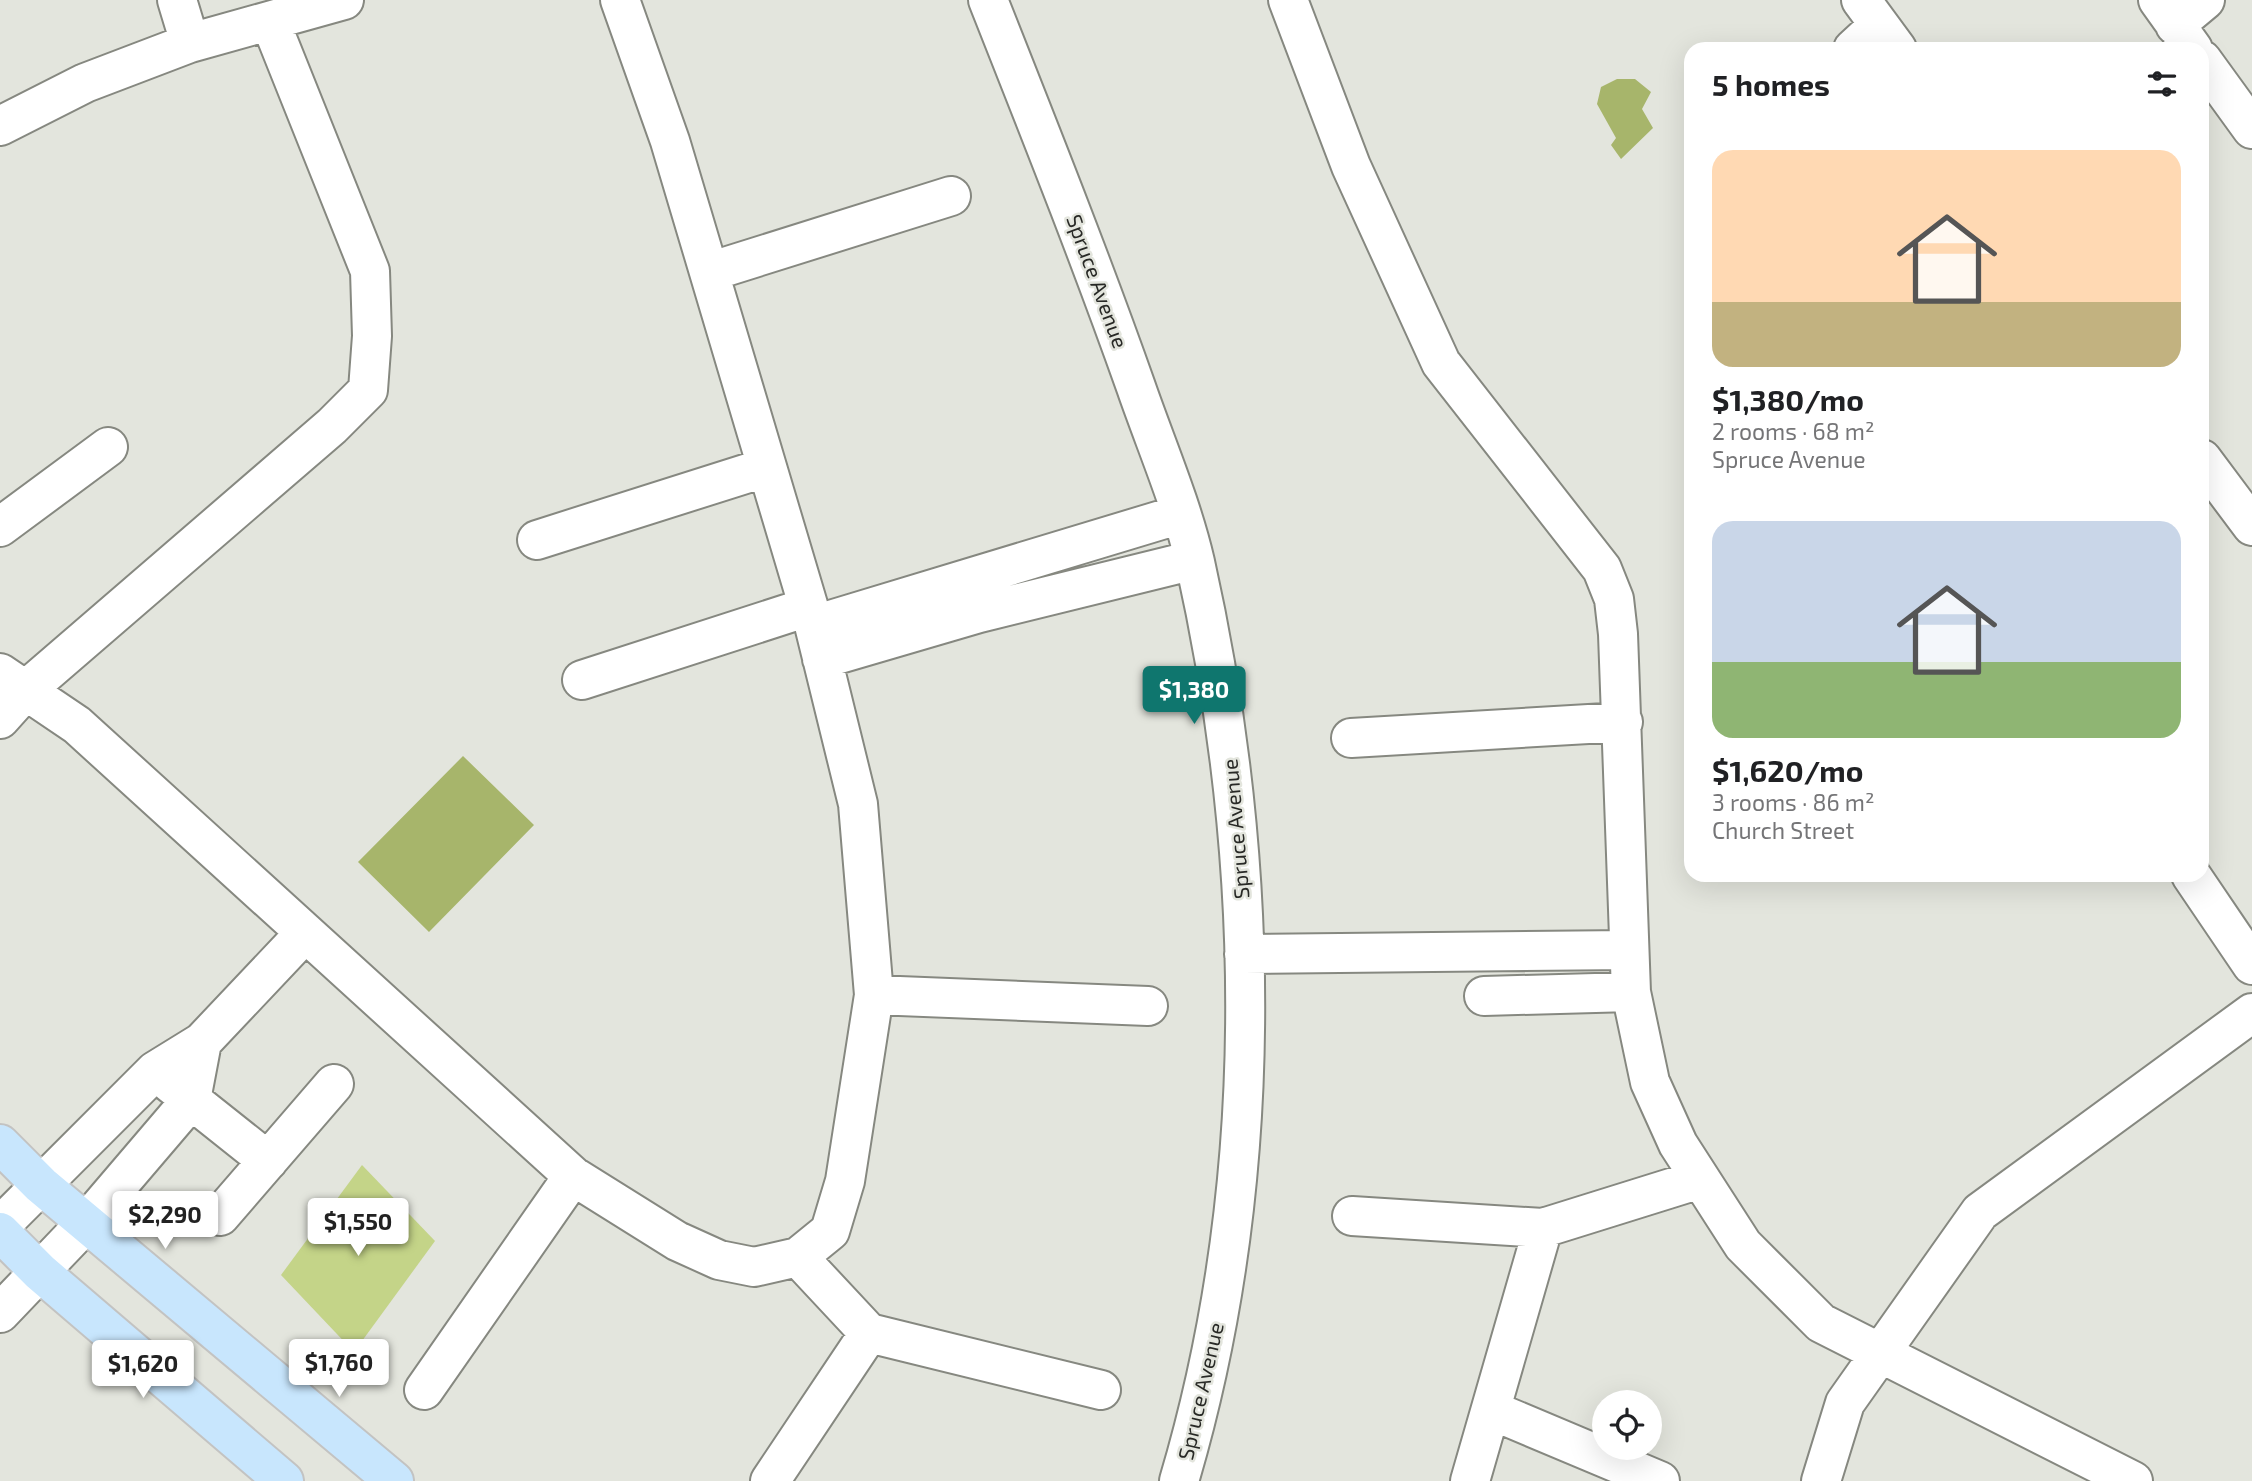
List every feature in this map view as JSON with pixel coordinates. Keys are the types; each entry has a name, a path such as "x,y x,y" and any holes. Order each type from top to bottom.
{"main road":[{"path":"0,1144 41,1185 394,1481"},
{"path":"0,1232 40,1272 284,1481"}],"street":[{"path":"177,0 190,43"},
{"path":"0,126 85,83 190,43 344,0"},
{"path":"13,682 77,726 573,1176 677,1241 719,1260 754,1267 798,1257 830,1231 845,1181 874,995 858,804 815,630 767,467 670,141 620,0"},
{"name":"Spruce Avenue","path":"988,0 1088,251 1181,514 1194,560 1224,728 1240,839 1244,954 1241,1121 1227,1264 1196,1423 1180,1481"},
{"path":"1288,0 1351,166 1440,363 1602,569 1614,599 1623,722 1631,992 1650,1082 1678,1144 1743,1245 1821,1323 2133,1481"},
{"path":"2176,25 2204,0"},
{"path":"0,719 13,682 332,426 368,390 372,336 370,271 270,21"},
{"path":"2209,70 2252,129"},
{"path":"709,272 951,196"},
{"path":"0,527 108,447"},
{"path":"537,540 767,467"},
{"path":"2209,468 2252,526"},
{"path":"582,680 815,630 1181,514"},
{"path":"815,630 979,613 1194,560"},
{"path":"1351,738 1623,722"},
{"path":"2196,882 2252,965"},
{"path":"0,1226 155,1072 202,1042 305,933"},
{"path":"1244,954 1628,950"},
{"path":"1484,996 1631,992"},
{"path":"874,995 1148,1006"},
{"path":"1821,1481 1845,1403 1980,1212 2252,1013"},
{"path":"0,1312 86,1223 191,1100 202,1042"},
{"path":"155,1072 268,1161"},
{"path":"220,1216 334,1084"},
{"path":"424,1390 573,1176"},
{"path":"1352,1216 1543,1228 1700,1179"},
{"path":"1470,1481 1543,1228"},
{"path":"798,1257 869,1333 1101,1390"},
{"path":"770,1481 869,1333"},
{"path":"1491,1410 1660,1481"}],"shaded area":[{"path":"1617,79 1635,79 1651,92 1642,109 1653,128 1621,159 1611,145 1616,138 1597,104 1601,87"},
{"path":"463,756 534,825 429,932 358,862"}],"building":[{"path":"362,1165 435,1241 354,1352 281,1275"}]}
